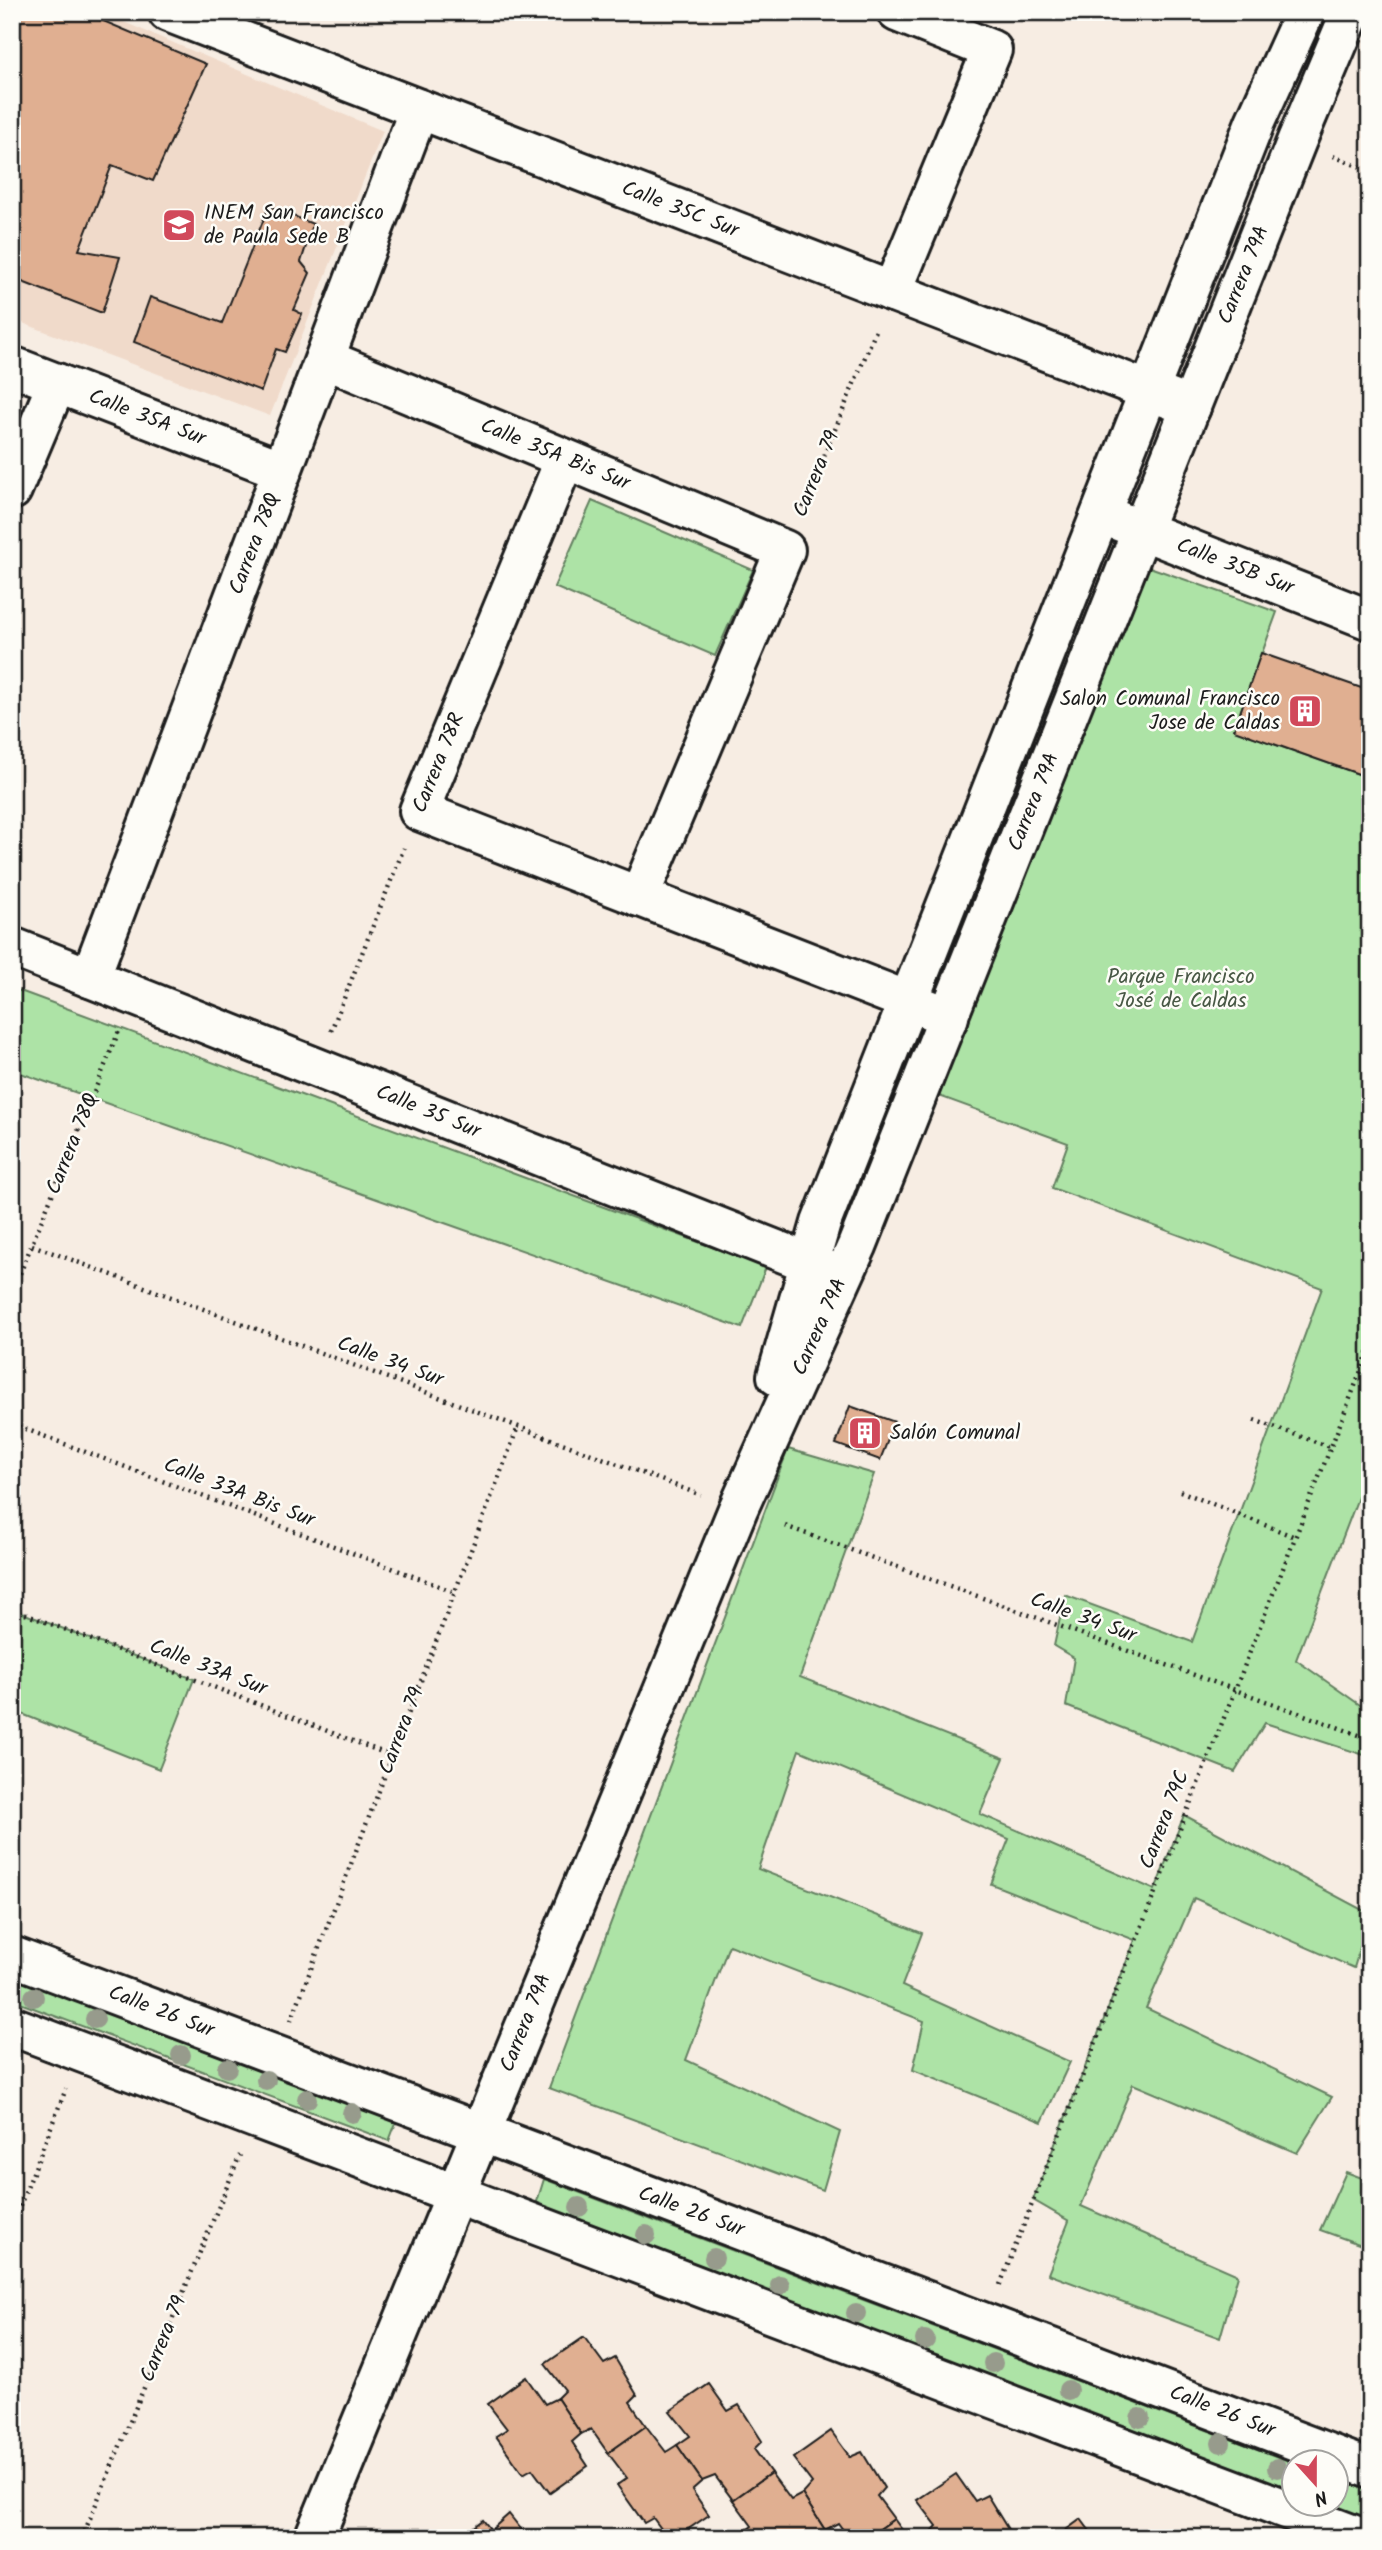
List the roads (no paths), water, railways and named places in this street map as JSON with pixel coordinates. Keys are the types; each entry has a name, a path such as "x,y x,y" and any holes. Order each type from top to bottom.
{"street":[{"path":"892,292 992,50 897,12"},
{"name":"Carrera 79A","path":"827,1270 821,1223 1255,122 1306,12"},
{"name":"Carrera 79A","path":"314,2538 738,1509 827,1270 949,1017 1351,12"},
{"name":"Calle 35C Sur","path":"188,16 419,109 1191,407"},
{"name":"Carrera 78Q","path":"90,978 419,109"},
{"name":"Calle 35A Bis Sur","path":"325,359 786,550 639,897"},
{"name":"Calle 35A Sur","path":"12,366 282,470"},
{"path":"12,490 57,383"},
{"name":"Carrera 78R","path":"565,459 419,811 639,897"},
{"name":"Calle 35B Sur","path":"1101,514 1370,620"},
{"path":"639,897 949,1017"},
{"name":"Calle 35 Sur","path":"12,947 827,1270"},
{"name":"Calle 26 Sur","path":"12,1956 480,2134 1014,2332 1370,2469"},
{"path":"12,2026 1362,2538"}],"place":[{"name":"INEM San Francisco de Paula Sede B","path":"179,225"},
{"name":"Salon Comunal Francisco Jose de Caldas","path":"1305,711"},
{"name":"Salón Comunal","path":"865,1433"}],"park label":[{"name":"Parque Francisco José de Caldas","path":"1181,989"}]}
